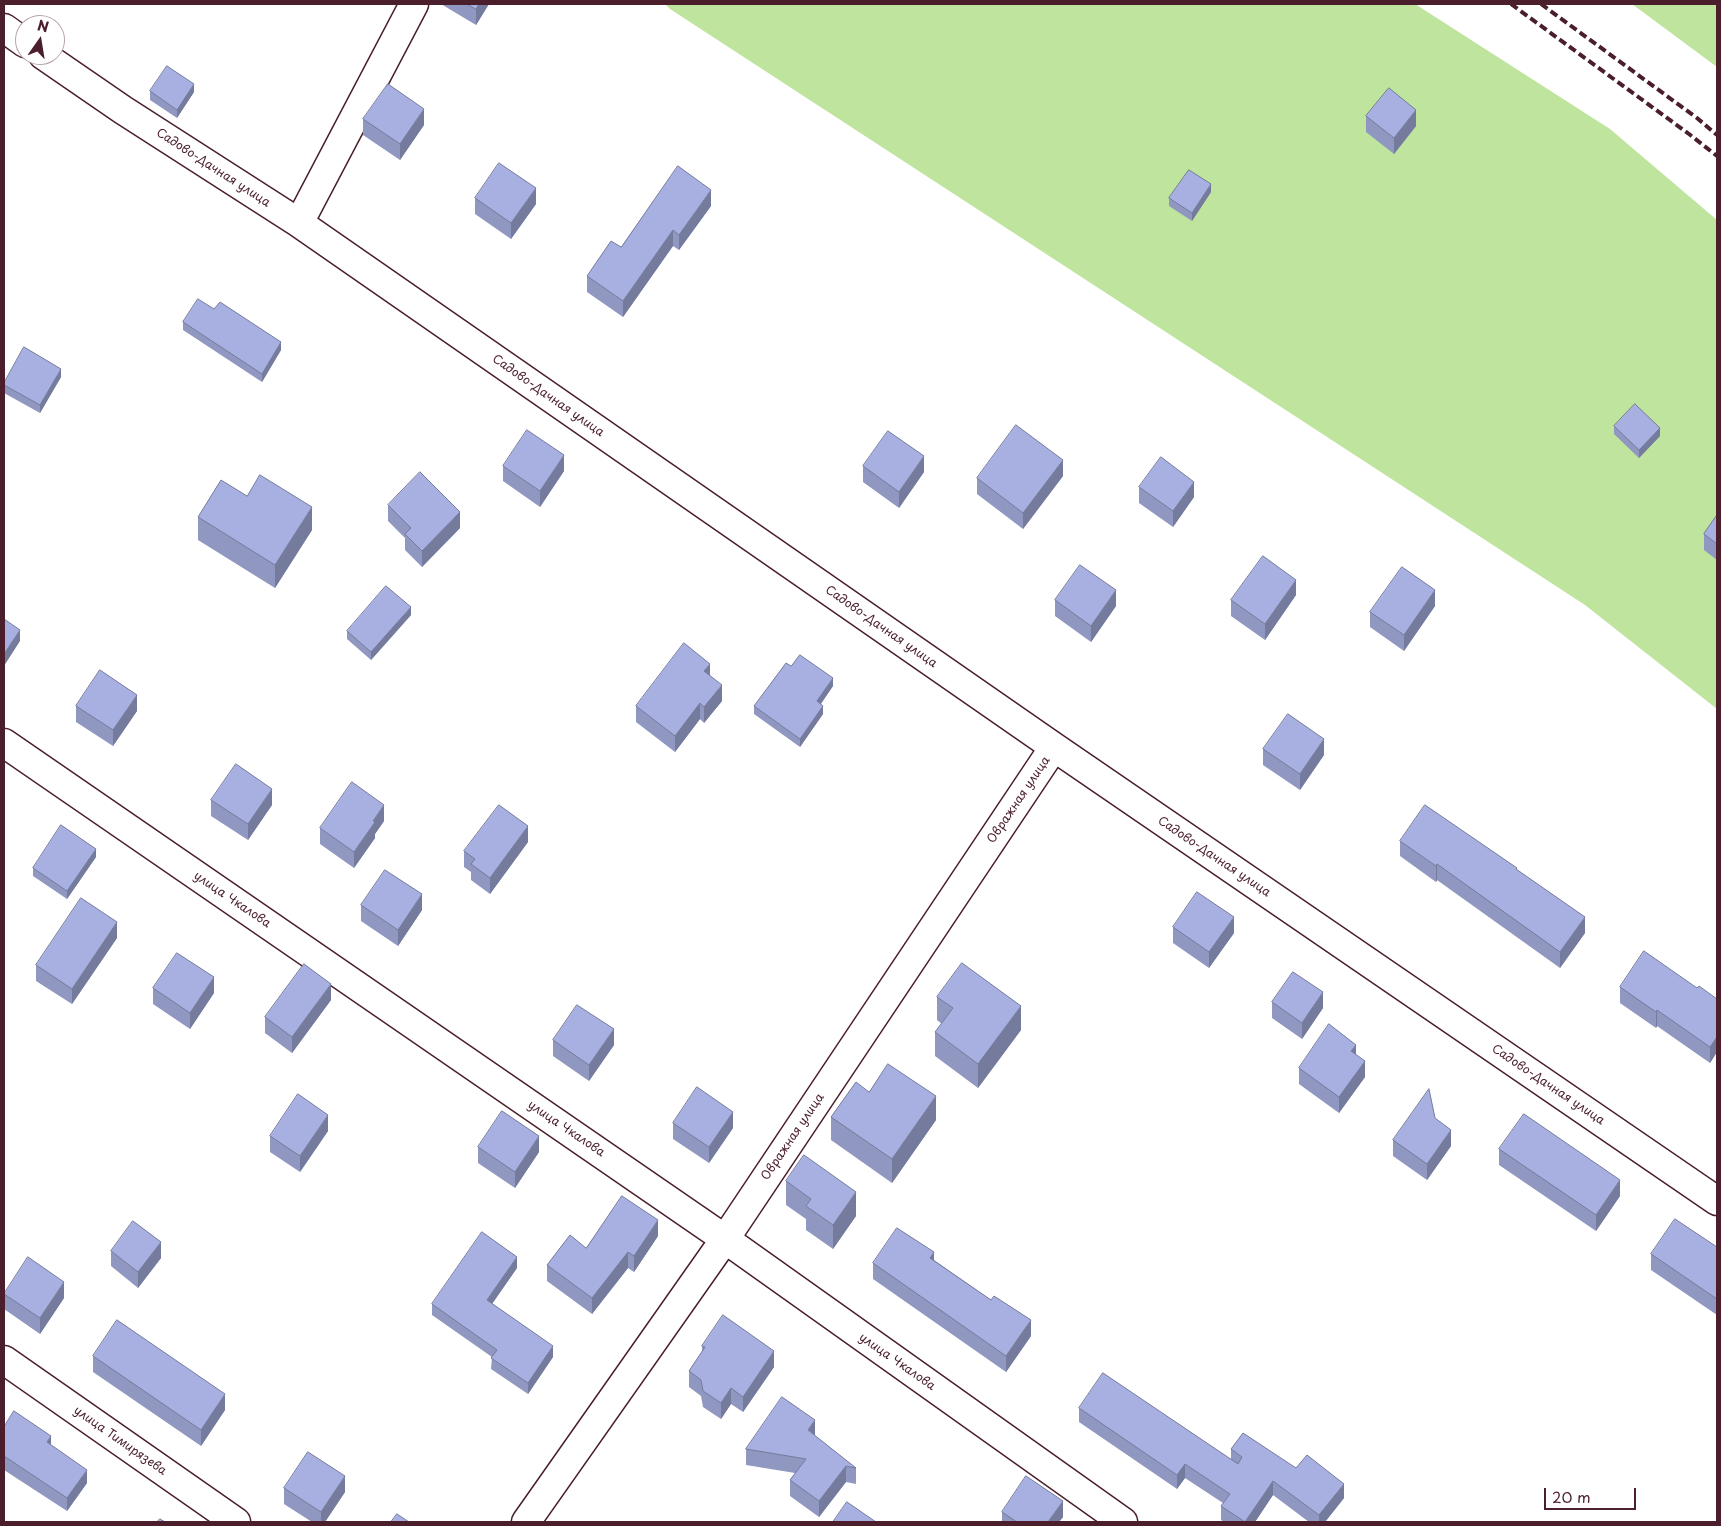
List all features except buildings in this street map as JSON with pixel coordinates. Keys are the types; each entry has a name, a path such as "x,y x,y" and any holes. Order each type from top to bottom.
{"street":[{"path":"299,223 414,4"},
{"path":"4,28 15,36"},
{"name":"Садово-Дачная улица","path":"58,65 123,110 299,223 1054,747 1717,1201"},
{"name":"улица Чкалова","path":"4,743 724,1239 1123,1522"},
{"name":"Овражная улица","path":"526,1522 724,1239 1054,747"},
{"name":"улица Тимирязева","path":"4,1360 236,1522"}],"green space":[{"path":"665,4 1415,4 1610,129 1717,220 1717,709 1585,605"},
{"path":"1632,4 1717,4 1717,67"}],"railway":[{"path":"1511,4 1717,156"},
{"path":"1541,4 1697,118 1717,135"}]}
